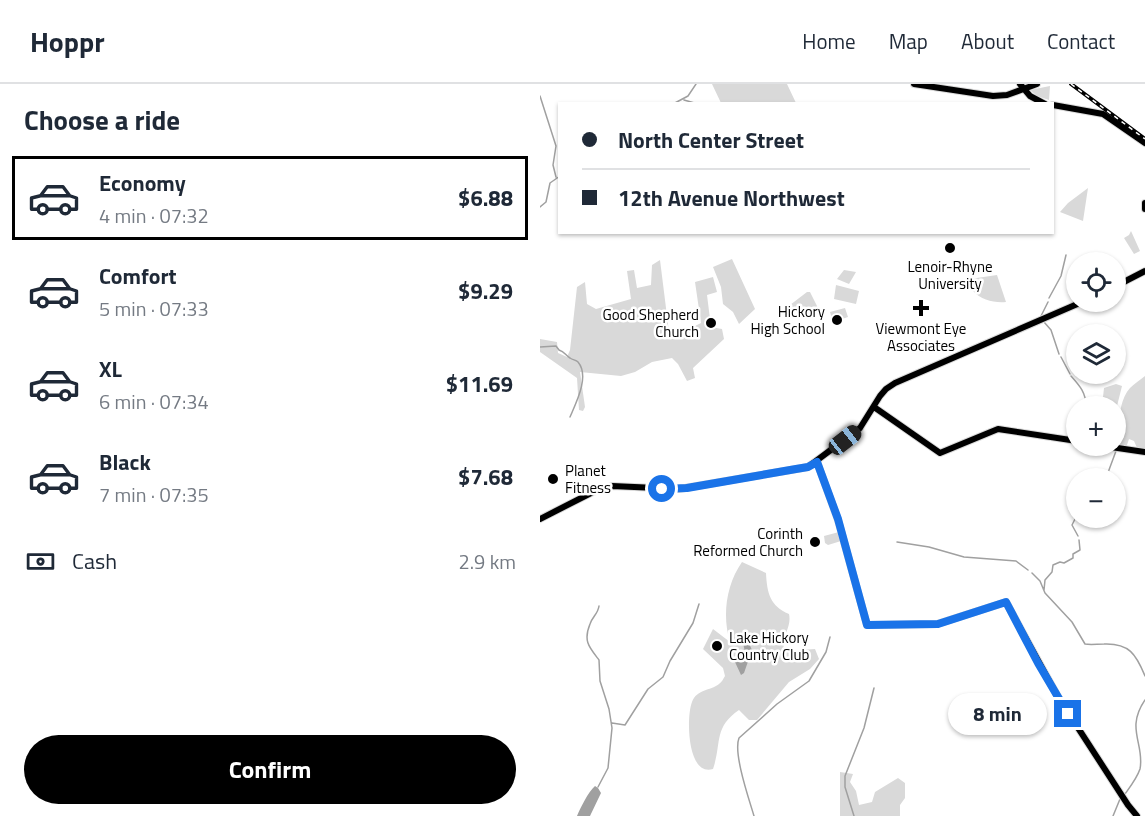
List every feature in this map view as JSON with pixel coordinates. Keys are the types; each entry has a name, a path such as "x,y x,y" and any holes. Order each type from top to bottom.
{"main road":[{"path":"914,84 990,96 1004,95 1022,86 1037,84"},
{"path":"1022,86 1034,99 1041,102"},
{"path":"1054,105 1106,115 1145,143"},
{"path":"1145,203 1145,209"},
{"path":"1126,281 1145,271"},
{"path":"540,519 592,492 612,486 679,489 808,467 860,428 886,389 895,383 1066,309"},
{"path":"874,407 940,453 998,429 1066,439"},
{"path":"1126,449 1145,452"},
{"path":"817,462 838,519 867,625 938,624 1006,602 1058,697 1137,816"}],"shaded area":[{"path":"712,84 787,84 796,102 721,102"},
{"path":"1050,86 1049,100 1037,96 1030,90"},
{"path":"1088,188 1083,221 1060,212 1068,203"},
{"path":"1131,231 1140,251 1134,254 1124,238"},
{"path":"732,259 755,309 739,324 733,312 723,304 721,287 713,267"},
{"path":"660,260 669,332 683,332 701,323 695,282 713,277 717,292 707,295 711,327 722,329 724,339 693,368 695,378 687,381 672,358 652,362 635,372 621,376 580,372 585,407 583,411 579,410 577,378 540,352 540,339 557,342 558,353 567,357 570,350 577,287 585,282 587,304 596,309 631,299 627,271 634,270 637,288 651,285 652,265"},
{"path":"844,270 856,272 849,284 837,279"},
{"path":"997,275 1006,302 988,300 973,291 977,286 970,279"},
{"path":"836,285 859,291 856,304 834,299"},
{"path":"810,292 820,312 811,317 804,317 796,313 790,305"},
{"path":"845,308 848,317 833,322 830,312"},
{"path":"1145,376 1145,450 1138,450 1134,441 1129,439 1126,448 1125,396 1130,388"},
{"path":"1116,384 1122,386 1120,396 1103,396 1104,388"},
{"path":"839,532 841,541 828,545 825,543 824,536"},
{"name":"Lake Hickory Country Club","path":"742,562 766,573 771,598 778,607 789,614 784,649 787,651 815,649 819,659 810,669 789,682 757,720 749,720 739,710 731,717 722,730 713,769 704,769 698,764 690,744 690,710 694,698 700,692 719,684 725,676 723,668 703,649 713,629 730,642 726,622 727,601 732,581"},
{"path":"747,639 752,650 744,673 741,675 735,662 739,653 745,653 743,642"},
{"path":"840,772 853,774 850,782 856,791 859,805 872,802 875,792 898,778 905,783 905,798 900,805 900,816 840,816"},
{"path":"595,786 601,793 590,816 577,816 587,796"}],"waterway":[{"path":"677,102 688,96 696,84"},
{"path":"540,96 556,146 553,165 556,177"},
{"path":"684,100 691,102"},
{"path":"540,207 546,202 550,183 558,177"},
{"path":"1049,298 1061,276 1066,255"},
{"path":"1041,316 1048,302"},
{"path":"1044,322 1051,330 1059,354"},
{"path":"540,347 556,346 568,357 578,362 581,368 583,375 581,390 570,417"},
{"path":"1061,357 1066,366"},
{"path":"1078,384 1085,396"},
{"path":"1110,468 1114,456"},
{"path":"1074,528 1078,536"},
{"path":"1044,590 1045,580 1052,572 1053,565 1073,558 1073,554 1080,550 1079,540"},
{"path":"897,542 929,547 964,557 1016,561 1028,570"},
{"path":"1032,573 1040,581 1045,593 1072,622 1085,644 1113,644 1126,648 1135,656 1145,676"},
{"path":"612,723 625,725 648,689 663,677 693,623 699,604"},
{"path":"598,787 608,768 612,728 600,681 599,660 587,639 590,624 599,606"},
{"path":"754,816 740,765 739,738 777,704 809,681 826,652 830,637"},
{"path":"854,816 845,787 845,776 864,728 874,688"},
{"path":"1125,794 1140,769 1136,720 1145,700"},
{"path":"1113,816 1120,799"}],"railway":[{"path":"1071,84 1145,139"}],"place":[{"name":"Lenoir-Rhyne University","path":"950,248"},
{"name":"Viewmont Eye Associates","path":"921,308"},
{"name":"Hickory High School","path":"837,320"},
{"name":"Good Shepherd Church","path":"711,323"},
{"name":"Planet Fitness","path":"553,479"},
{"name":"Corinth Reformed Church","path":"815,542"},
{"name":"Lake Hickory Country Club","path":"717,646"}],"route":[{"path":"662,489 687,488 808,467 817,462 838,519 867,625 938,624 1006,602 1068,714"}]}
